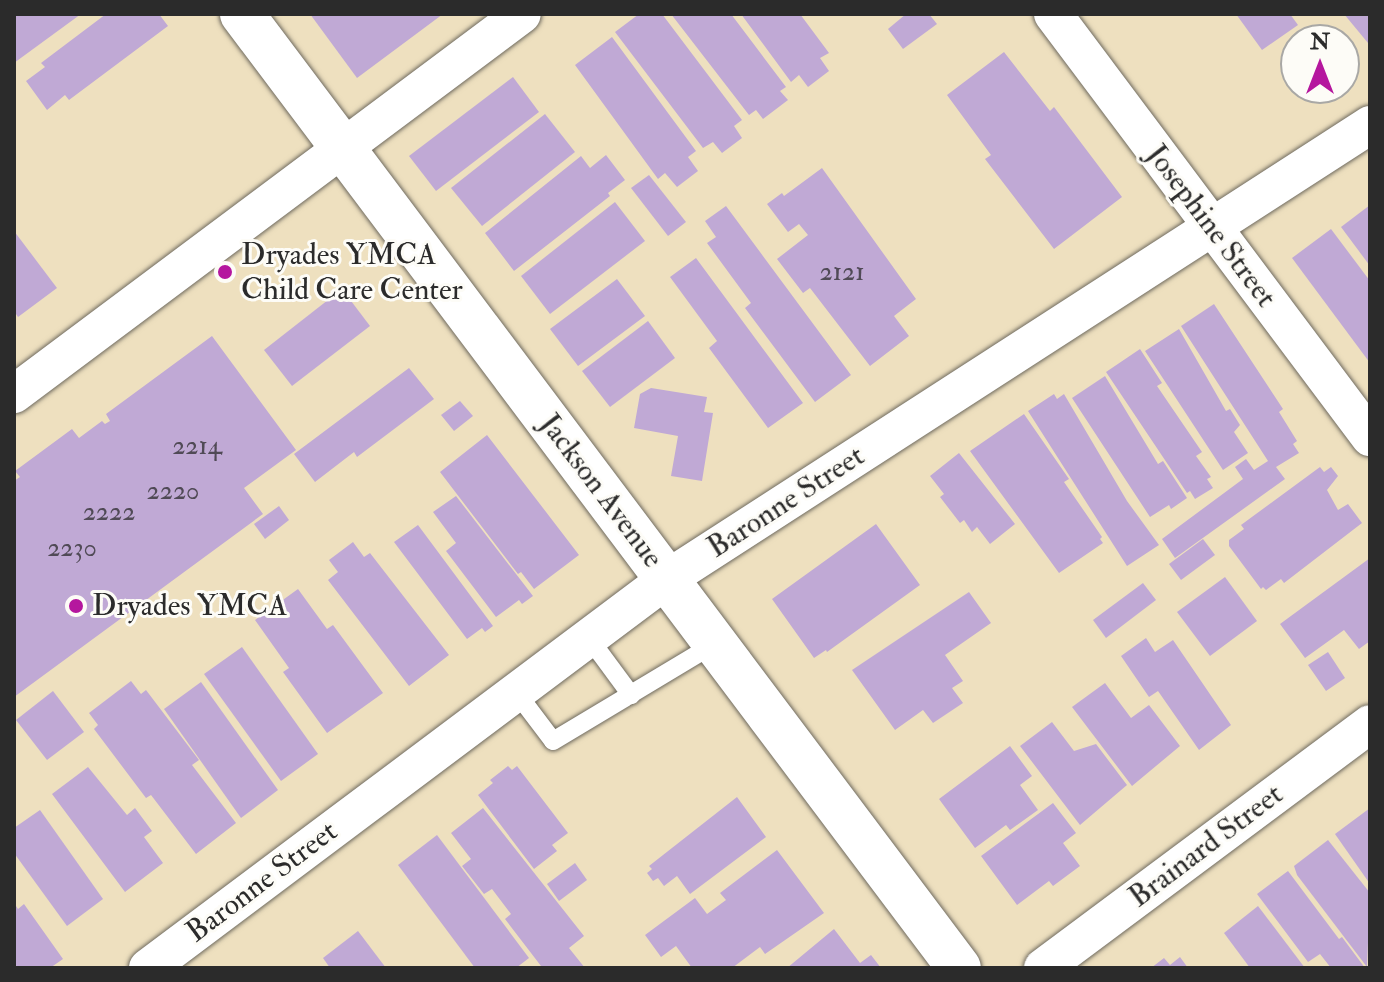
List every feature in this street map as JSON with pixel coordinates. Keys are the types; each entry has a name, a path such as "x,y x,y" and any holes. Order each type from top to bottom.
{"street":[{"name":"Jackson Avenue","path":"242,14 959,968"},
{"path":"14,394 522,14"},
{"name":"Josephine Street","path":"1053,14 1370,437"},
{"name":"Baronne Street","path":"148,968 667,579 1370,125"},
{"name":"Brainard Street","path":"1043,968 1370,724"}],"lane":[{"path":"589,638 631,695"},
{"path":"516,692 553,741 716,643"}],"building":[{"path":"15,14 81,14 14,63"},
{"path":"106,14 159,14 168,26 69,100 65,95 47,110 26,81 45,67 41,63"},
{"path":"310,14 443,14 357,78"},
{"path":"639,14 662,14 742,120 734,126 742,138 722,153 713,142 703,148 615,32"},
{"path":"671,14 731,14 786,87 780,91 788,100 763,119 756,110 749,115"},
{"path":"741,14 800,14 829,53 820,58 829,71 808,87 799,75 791,82"},
{"path":"906,14 929,14 937,24 903,49 888,29"},
{"path":"1236,14 1290,14 1297,24 1280,24 1280,38 1262,50"},
{"path":"1344,14 1370,14 1370,42 1360,33 1360,24 1352,24"},
{"path":"612,37 696,151 688,157 698,171 677,187 665,173 658,179 575,65"},
{"path":"1004,52 1050,111 1054,107 1122,197 1054,249 985,159 991,155 947,95"},
{"path":"513,77 539,112 436,191 409,156"},
{"path":"545,114 575,152 482,226 451,188"},
{"path":"606,155 625,180 608,193 610,196 514,271 485,233 581,156 590,168"},
{"path":"822,168 916,299 894,316 909,336 870,366 810,288 803,293 777,259 808,235 799,224 788,232 767,204 782,193 784,196"},
{"path":"649,175 686,222 668,236 631,188"},
{"path":"615,202 645,241 550,314 521,276"},
{"path":"1370,205 1370,266 1341,227"},
{"path":"726,206 851,375 815,402 745,308 751,303 707,243 716,237 705,221"},
{"path":"1331,229 1370,281 1370,363 1292,258"},
{"path":"14,231 57,288 18,317 14,311"},
{"path":"696,258 803,403 768,428 709,348 717,341 670,277"},
{"path":"617,279 645,316 578,366 550,329"},
{"path":"342,289 370,326 292,386 264,350"},
{"path":"1214,304 1283,409 1279,412 1297,441 1293,444 1299,453 1276,467 1285,479 1175,558 1162,539 1243,479 1235,467 1246,459 1254,470 1268,461 1181,326"},
{"path":"648,321 675,358 610,407 582,371"},
{"path":"1179,329 1226,411 1230,409 1240,425 1234,432 1248,453 1223,470 1145,351"},
{"name":"Dryades YMCA","path":"212,336 296,450 244,488 263,514 14,697 14,481 20,477 15,471 72,429 79,438 102,421 105,424 110,421 106,414"},
{"path":"1140,349 1162,383 1157,386 1202,452 1196,456 1211,477 1207,479 1213,488 1195,499 1190,491 1187,493 1106,372"},
{"path":"409,368 434,399 357,457 354,452 315,482 294,454"},
{"path":"1105,376 1158,464 1163,461 1187,498 1171,509 1169,505 1150,517 1072,398"},
{"path":"651,388 707,397 704,412 713,413 702,481 671,476 678,436 634,428 640,394"},
{"path":"1054,394 1057,399 1064,394 1127,501 1159,545 1127,566 1028,411"},
{"path":"460,401 473,416 454,431 441,415"},
{"path":"1024,414 1069,479 1064,482 1102,537 1103,543 1059,573 970,451"},
{"path":"487,435 579,555 534,589 521,572 518,574 440,472"},
{"path":"959,453 1015,524 990,544 977,527 972,532 964,520 960,523 940,497 944,494 930,476"},
{"path":"1320,467 1324,472 1331,467 1338,476 1327,490 1338,510 1348,504 1362,523 1284,583 1281,579 1266,590 1261,589 1229,546 1229,540 1244,529 1241,525"},
{"path":"456,496 533,596 522,604 519,600 496,617 446,551 456,543 433,512"},
{"path":"279,506 289,520 265,539 254,524"},
{"path":"876,524 920,585 827,652 814,658 772,599"},
{"path":"418,525 493,626 485,632 482,628 467,639 394,542"},
{"path":"1203,539 1215,555 1181,580 1169,564"},
{"path":"353,542 364,557 370,553 449,655 409,686 328,580 338,572 329,560"},
{"path":"1370,558 1370,641 1359,649 1344,630 1305,658 1280,624"},
{"path":"1225,577 1257,621 1210,656 1177,612"},
{"path":"1143,583 1156,600 1106,638 1093,620"},
{"path":"298,589 327,629 333,625 383,693 327,733 283,672 289,668 255,620"},
{"path":"969,592 991,623 945,655 963,681 952,688 963,703 933,723 923,710 895,730 852,670"},
{"path":"1146,638 1155,652 1173,640 1231,725 1199,750 1158,691 1149,697 1121,656"},
{"path":"242,647 318,754 281,781 204,674"},
{"path":"1328,652 1345,678 1326,691 1308,665"},
{"path":"131,681 141,694 146,690 199,760 192,765 236,823 196,854 151,795 146,798 94,729 98,725 89,713"},
{"path":"201,682 278,790 241,818 164,709"},
{"path":"1105,683 1131,718 1149,705 1180,746 1132,786 1072,707"},
{"path":"53,691 84,732 47,760 16,720"},
{"path":"1052,722 1074,751 1096,744 1127,785 1080,825 1020,746"},
{"path":"1010,746 1032,776 1020,785 1038,810 1010,830 1006,825 975,848 939,799"},
{"path":"508,766 512,770 517,766 568,833 552,845 557,851 534,869 478,795 493,783 490,780"},
{"path":"88,767 127,815 135,808 152,831 144,837 163,863 125,892 52,794"},
{"path":"737,797 766,837 690,894 677,876 664,886 658,878 653,881 647,873 652,869 649,866"},
{"path":"1053,803 1076,833 1063,843 1080,866 1053,886 1049,881 1017,905 981,856"},
{"path":"483,808 584,936 569,948 585,968 537,968 541,966 505,919 511,914 492,889 484,894 462,866 471,859 451,833"},
{"path":"1370,808 1370,884 1335,834"},
{"path":"40,810 103,899 67,926 14,853 14,828"},
{"path":"437,835 529,958 516,968 475,968 398,865"},
{"path":"1328,840 1370,893 1367,967 1297,875 1294,866"},
{"path":"777,850 824,913 765,954 760,947 732,968 692,968 676,946 661,957 645,935 695,898 707,914 726,900 720,893"},
{"path":"575,863 587,880 559,901 547,884"},
{"path":"1288,871 1365,968 1331,968 1320,954 1308,962 1257,894"},
{"path":"14,903 18,909 24,904 63,959 50,968 18,968 14,963"},
{"path":"1258,906 1305,968 1250,968 1224,933"},
{"path":"834,929 860,963 871,955 881,968 787,968"},
{"path":"358,931 386,968 330,968 323,958"},
{"path":"1180,957 1188,968 1151,968 1164,958 1170,965"}],"place":[{"name":"Dryades YMCA Child Care Center","path":"225,272"},
{"name":"Dryades YMCA","path":"76,606"}]}
